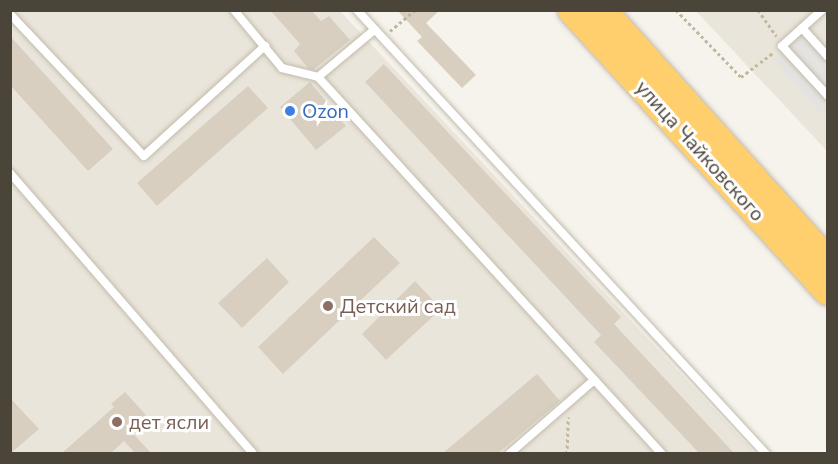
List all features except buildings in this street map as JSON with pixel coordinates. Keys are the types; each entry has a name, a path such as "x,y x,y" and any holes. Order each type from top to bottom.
{"highway":[{"name":"улица Чайковского","path":"572,10 828,291"},
{"name":"улица Чайковского","path":"602,10 828,262"}],"lane":[{"path":"234,10 282,68 318,77 662,453"},
{"path":"357,10 766,453"},
{"path":"822,10 782,46 828,96"},
{"path":"10,14 144,156 265,46"},
{"path":"802,28 828,57"},
{"path":"318,77 374,30"},
{"path":"10,172 253,453"},
{"path":"508,453 594,380"}],"path":[{"path":"381,38 415,10"},
{"path":"676,10 741,77 749,75 782,46 758,10"},
{"path":"567,453 568,403"}],"shaded area":[{"path":"10,11 340,11 755,453 11,453"},
{"path":"696,11 827,11 827,151"},
{"path":"807,29 827,51 827,120 773,60"}],"place":[{"name":"Ozon","path":"290,111"},
{"name":"Детский сад","path":"328,306"},
{"name":"дет ясли","path":"117,422"}]}
